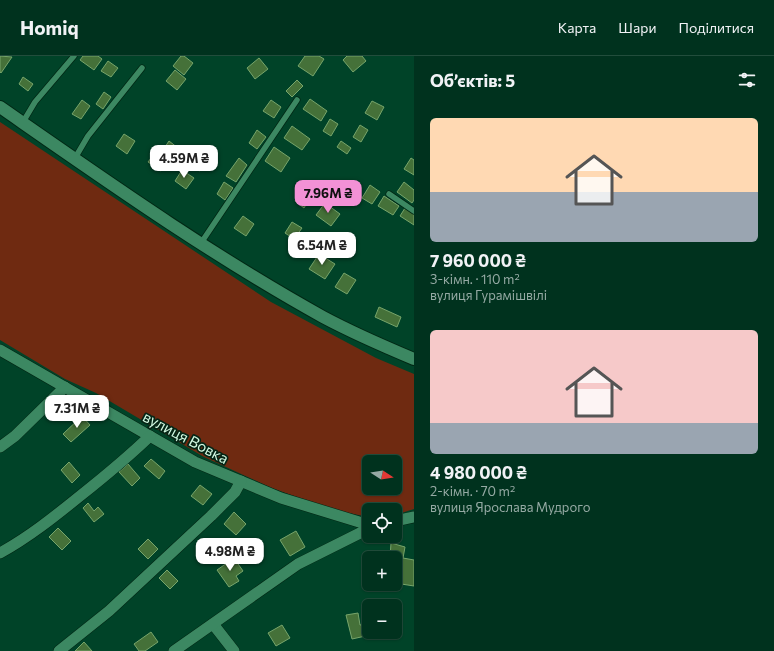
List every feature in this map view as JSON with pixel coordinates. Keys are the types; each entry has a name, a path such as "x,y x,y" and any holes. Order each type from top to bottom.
{"main road":[{"path":"0,107 74,159 268,284 324,317 377,344 414,360"}],"street":[{"name":"вулиця Вовка","path":"0,350 195,462 281,498 362,524"},
{"path":"0,447 16,436 65,387"},
{"path":"0,553 18,543 52,519 96,484 150,436"},
{"path":"59,651 109,611 176,549 235,492 241,481"},
{"path":"402,520 414,517"},
{"path":"174,651 298,564 362,531"},
{"path":"213,624 234,651"}],"lane":[{"path":"23,122 34,102 74,56"},
{"path":"74,159 88,136 142,68"},
{"path":"201,242 297,100"},
{"path":"389,194 414,211"}],"shaded area":[{"path":"0,122 271,302 376,358 414,374 414,509 402,513 402,503 362,503 362,516 333,510 272,488 204,457 96,393 65,379 0,340"}],"building":[{"path":"0,56 12,57 1,73 0,72"},
{"path":"83,56 98,56 102,59 94,70 80,60"},
{"path":"181,56 184,56 193,63 184,75 173,66"},
{"path":"305,56 319,56 324,59 313,76 298,66"},
{"path":"347,56 362,56 366,61 353,72 343,60"},
{"path":"259,58 268,69 255,79 247,68"},
{"path":"108,61 118,68 111,77 101,71"},
{"path":"175,70 186,79 177,90 166,81"},
{"path":"23,77 33,84 28,91 19,84"},
{"path":"297,80 303,86 292,97 286,91"},
{"path":"104,92 111,97 103,109 96,104"},
{"path":"310,99 327,111 321,121 303,109"},
{"path":"82,100 90,106 81,119 72,114"},
{"path":"271,100 281,107 274,118 263,111"},
{"path":"372,101 384,107 377,120 365,113"},
{"path":"330,119 338,124 331,136 323,131"},
{"path":"360,125 368,130 361,142 353,137"},
{"path":"292,126 310,139 302,150 284,138"},
{"path":"257,130 266,137 257,149 249,143"},
{"path":"124,134 135,141 127,154 116,146"},
{"path":"169,141 178,148 174,154 165,147"},
{"path":"341,141 351,148 347,154 337,147"},
{"path":"274,147 290,158 281,172 265,161"},
{"path":"157,150 169,159 161,171 148,162"},
{"path":"191,157 203,166 200,171 187,163"},
{"path":"239,158 247,165 236,182 226,176"},
{"path":"411,158 414,160 414,175 404,169"},
{"path":"182,170 194,178 186,189 175,181"},
{"path":"224,182 233,188 225,200 217,194"},
{"path":"404,182 414,190 414,200 412,203 397,192"},
{"path":"370,185 380,192 372,204 362,198"},
{"path":"303,187 313,193 304,208 295,201"},
{"path":"384,196 399,206 393,215 378,206"},
{"path":"325,203 340,214 331,226 316,215"},
{"path":"405,208 414,214 414,225 400,216"},
{"path":"243,216 254,224 246,236 234,228"},
{"path":"292,222 302,228 294,239 285,233"},
{"path":"319,254 335,264 325,279 309,269"},
{"path":"344,273 356,280 347,294 335,287"},
{"path":"379,307 401,317 397,327 375,317"},
{"path":"82,416 90,425 71,442 63,434"},
{"path":"151,459 165,471 159,479 144,466"},
{"path":"69,462 80,475 72,483 61,470"},
{"path":"128,464 140,478 132,486 119,472"},
{"path":"200,485 212,494 203,505 191,496"},
{"path":"88,503 94,511 98,507 104,514 94,522 83,508"},
{"path":"234,512 246,524 236,535 224,524"},
{"path":"58,528 71,541 62,550 49,537"},
{"path":"296,531 305,547 290,556 280,540"},
{"path":"148,539 158,549 148,559 138,549"},
{"path":"391,543 405,547 403,558 414,560 414,586 402,584 402,551 390,551"},
{"path":"234,558 243,571 236,576 239,581 229,587 217,570"},
{"path":"167,570 178,581 170,589 159,578"},
{"path":"358,613 360,625 362,625 362,637 352,639 346,615"},
{"path":"282,625 290,638 276,646 268,633"},
{"path":"151,632 158,642 145,651 139,651 134,644"},
{"path":"84,642 92,651 75,651"}]}
